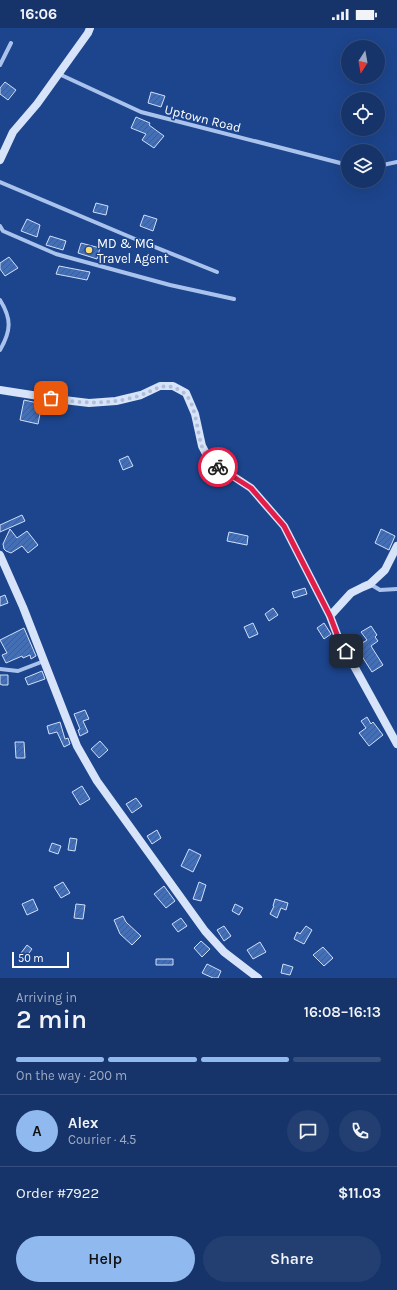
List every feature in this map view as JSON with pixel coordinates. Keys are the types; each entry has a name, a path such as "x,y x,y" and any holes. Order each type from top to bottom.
{"street":[{"path":"0,160 13,132 37,104 90,28"},
{"path":"0,65 11,43"},
{"name":"Uptown Road","path":"58,74 140,112 341,163"},
{"path":"385,165 397,162"},
{"path":"0,182 217,272"},
{"path":"0,226 3,232 56,254 170,285 234,299"},
{"path":"0,300 6,309 10,325 4,344 0,350"},
{"path":"0,390 89,403 116,401 140,395 160,386 173,386 186,393 195,414 202,446 210,461 251,488 284,526 330,616 338,637 397,744"},
{"path":"330,616 351,594 363,586 370,584 385,570 397,546"},
{"path":"0,555 23,607 78,746 97,781 205,931 224,952 258,978"},
{"path":"370,584 380,590 397,589"},
{"path":"0,669 18,671 45,661"}],"building":[{"path":"5,82 16,90 8,100 0,94 0,88"},
{"path":"151,92 165,96 161,107 148,103"},
{"path":"136,117 150,123 149,125 164,136 154,148 142,140 146,134 131,128"},
{"path":"96,203 108,206 106,215 93,212"},
{"path":"144,215 157,219 153,231 140,226"},
{"path":"27,219 40,225 37,237 21,231"},
{"path":"50,236 66,241 63,250 46,245"},
{"path":"81,243 100,248 97,259 78,253"},
{"path":"9,257 18,268 5,276 0,269 0,263"},
{"path":"59,266 90,272 87,280 56,274"},
{"path":"24,400 42,404 38,424 20,420"},
{"path":"128,456 133,466 123,470 119,460"},
{"path":"22,515 25,521 0,532 0,525"},
{"path":"10,529 17,538 27,531 38,545 28,553 22,546 11,553 6,551 3,544"},
{"path":"381,529 395,536 389,550 375,543"},
{"path":"229,532 248,536 247,545 227,541"},
{"path":"305,588 307,594 294,598 292,592"},
{"path":"5,595 8,603 0,606 0,597"},
{"path":"273,608 278,615 269,621 265,614"},
{"path":"253,623 258,634 249,638 244,627"},
{"path":"324,623 331,634 324,639 317,628"},
{"path":"371,626 377,635 375,637 378,641 371,646 383,665 372,672 356,647 367,640 361,632"},
{"path":"24,628 36,656 31,659 30,655 23,658 22,656 6,663 2,655 7,653 0,640"},
{"path":"42,671 45,679 28,685 25,678"},
{"path":"0,675 8,675 8,685 0,684"},
{"path":"85,710 89,719 83,721 88,732 80,736 78,730 80,729 74,714"},
{"path":"367,717 371,724 373,722 383,735 369,746 359,733 366,728 361,721"},
{"path":"60,722 65,739 68,738 70,744 64,747 57,732 49,734 47,726"},
{"path":"100,741 108,750 99,758 91,749"},
{"path":"15,742 24,742 25,758 16,758"},
{"path":"82,786 90,799 80,805 72,792"},
{"path":"136,798 142,806 132,813 126,804"},
{"path":"157,830 161,838 152,844 147,836"},
{"path":"70,838 77,839 75,851 68,850"},
{"path":"52,843 61,846 58,854 49,851"},
{"path":"189,849 201,855 193,872 181,866"},
{"path":"63,882 70,893 61,898 54,887"},
{"path":"199,882 206,885 201,901 193,899"},
{"path":"164,886 175,901 166,908 154,894"},
{"path":"33,899 38,910 27,915 22,904"},
{"path":"275,899 288,903 286,910 281,908 277,918 270,914 274,906"},
{"path":"76,904 85,905 83,919 74,918"},
{"path":"235,904 243,908 239,915 232,911"},
{"path":"123,916 126,922 141,936 132,945 120,934 114,920"},
{"path":"181,918 187,926 178,932 172,924"},
{"path":"224,926 231,936 224,941 217,930"},
{"path":"306,926 312,930 304,944 294,939 297,932 300,934"},
{"path":"201,941 210,949 202,957 194,948"},
{"path":"260,942 266,952 253,959 247,950"},
{"path":"27,945 32,949 26,957 21,953"},
{"path":"323,947 333,958 324,966 313,955"},
{"path":"156,959 173,959 173,965 156,965"},
{"path":"207,964 221,971 218,978 213,978 202,973"},
{"path":"283,964 293,967 290,975 281,973"}],"way so far":[{"path":"51,398 89,403 116,401 140,395 160,386 173,386 186,393 195,414 202,446 210,461 218,467"}],"place":[{"name":"MD & MG Travel Agent","path":"89,250"}],"route":[{"path":"218,467 251,488 284,526 330,616 338,637 346,651"}]}
